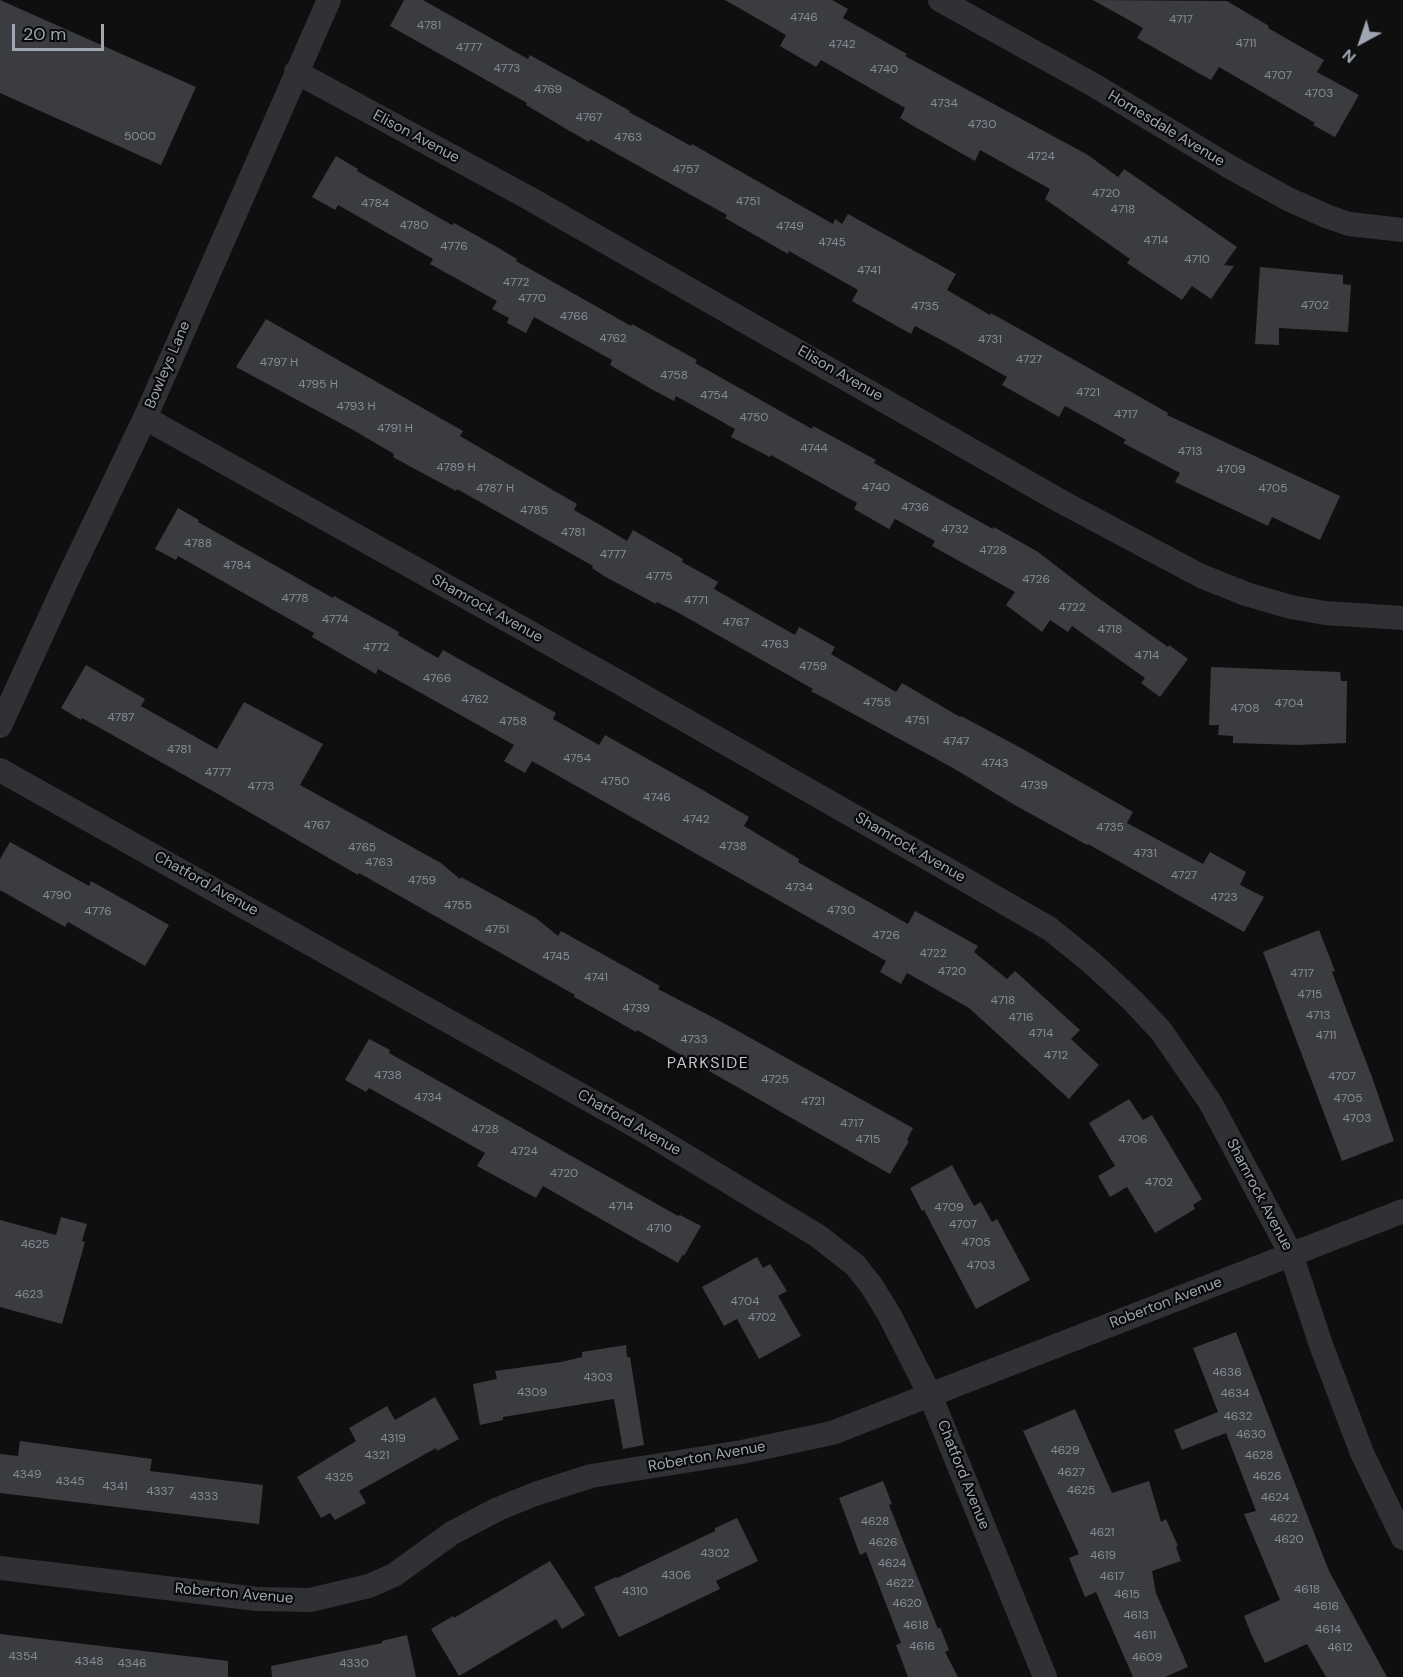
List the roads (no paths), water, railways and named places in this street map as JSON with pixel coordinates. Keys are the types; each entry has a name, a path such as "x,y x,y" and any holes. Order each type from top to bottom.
{"street":[{"name":"Bowleys Lane","path":"0,726 145,418 329,0"},
{"name":"Homesdale Avenue","path":"940,0 1092,84 1288,199 1349,224 1403,230"},
{"name":"Elison Avenue","path":"296,72 527,197 1062,502 1201,576 1246,594 1291,607 1325,613 1403,618"},
{"name":"Shamrock Avenue","path":"145,418 622,684 1050,929 1092,963 1161,1031 1210,1102 1291,1254 1321,1345 1362,1453 1403,1538"},
{"name":"Chatford Avenue","path":"0,770 643,1130 818,1236 855,1265 889,1314 930,1395 1045,1677"},
{"name":"Roberton Avenue","path":"0,1568 257,1599 310,1600 369,1586 394,1575 452,1533 498,1509 535,1494 591,1476 742,1452 831,1432 1403,1211"}],"district":[{"name":"PARKSIDE","path":"708,1064"}]}
